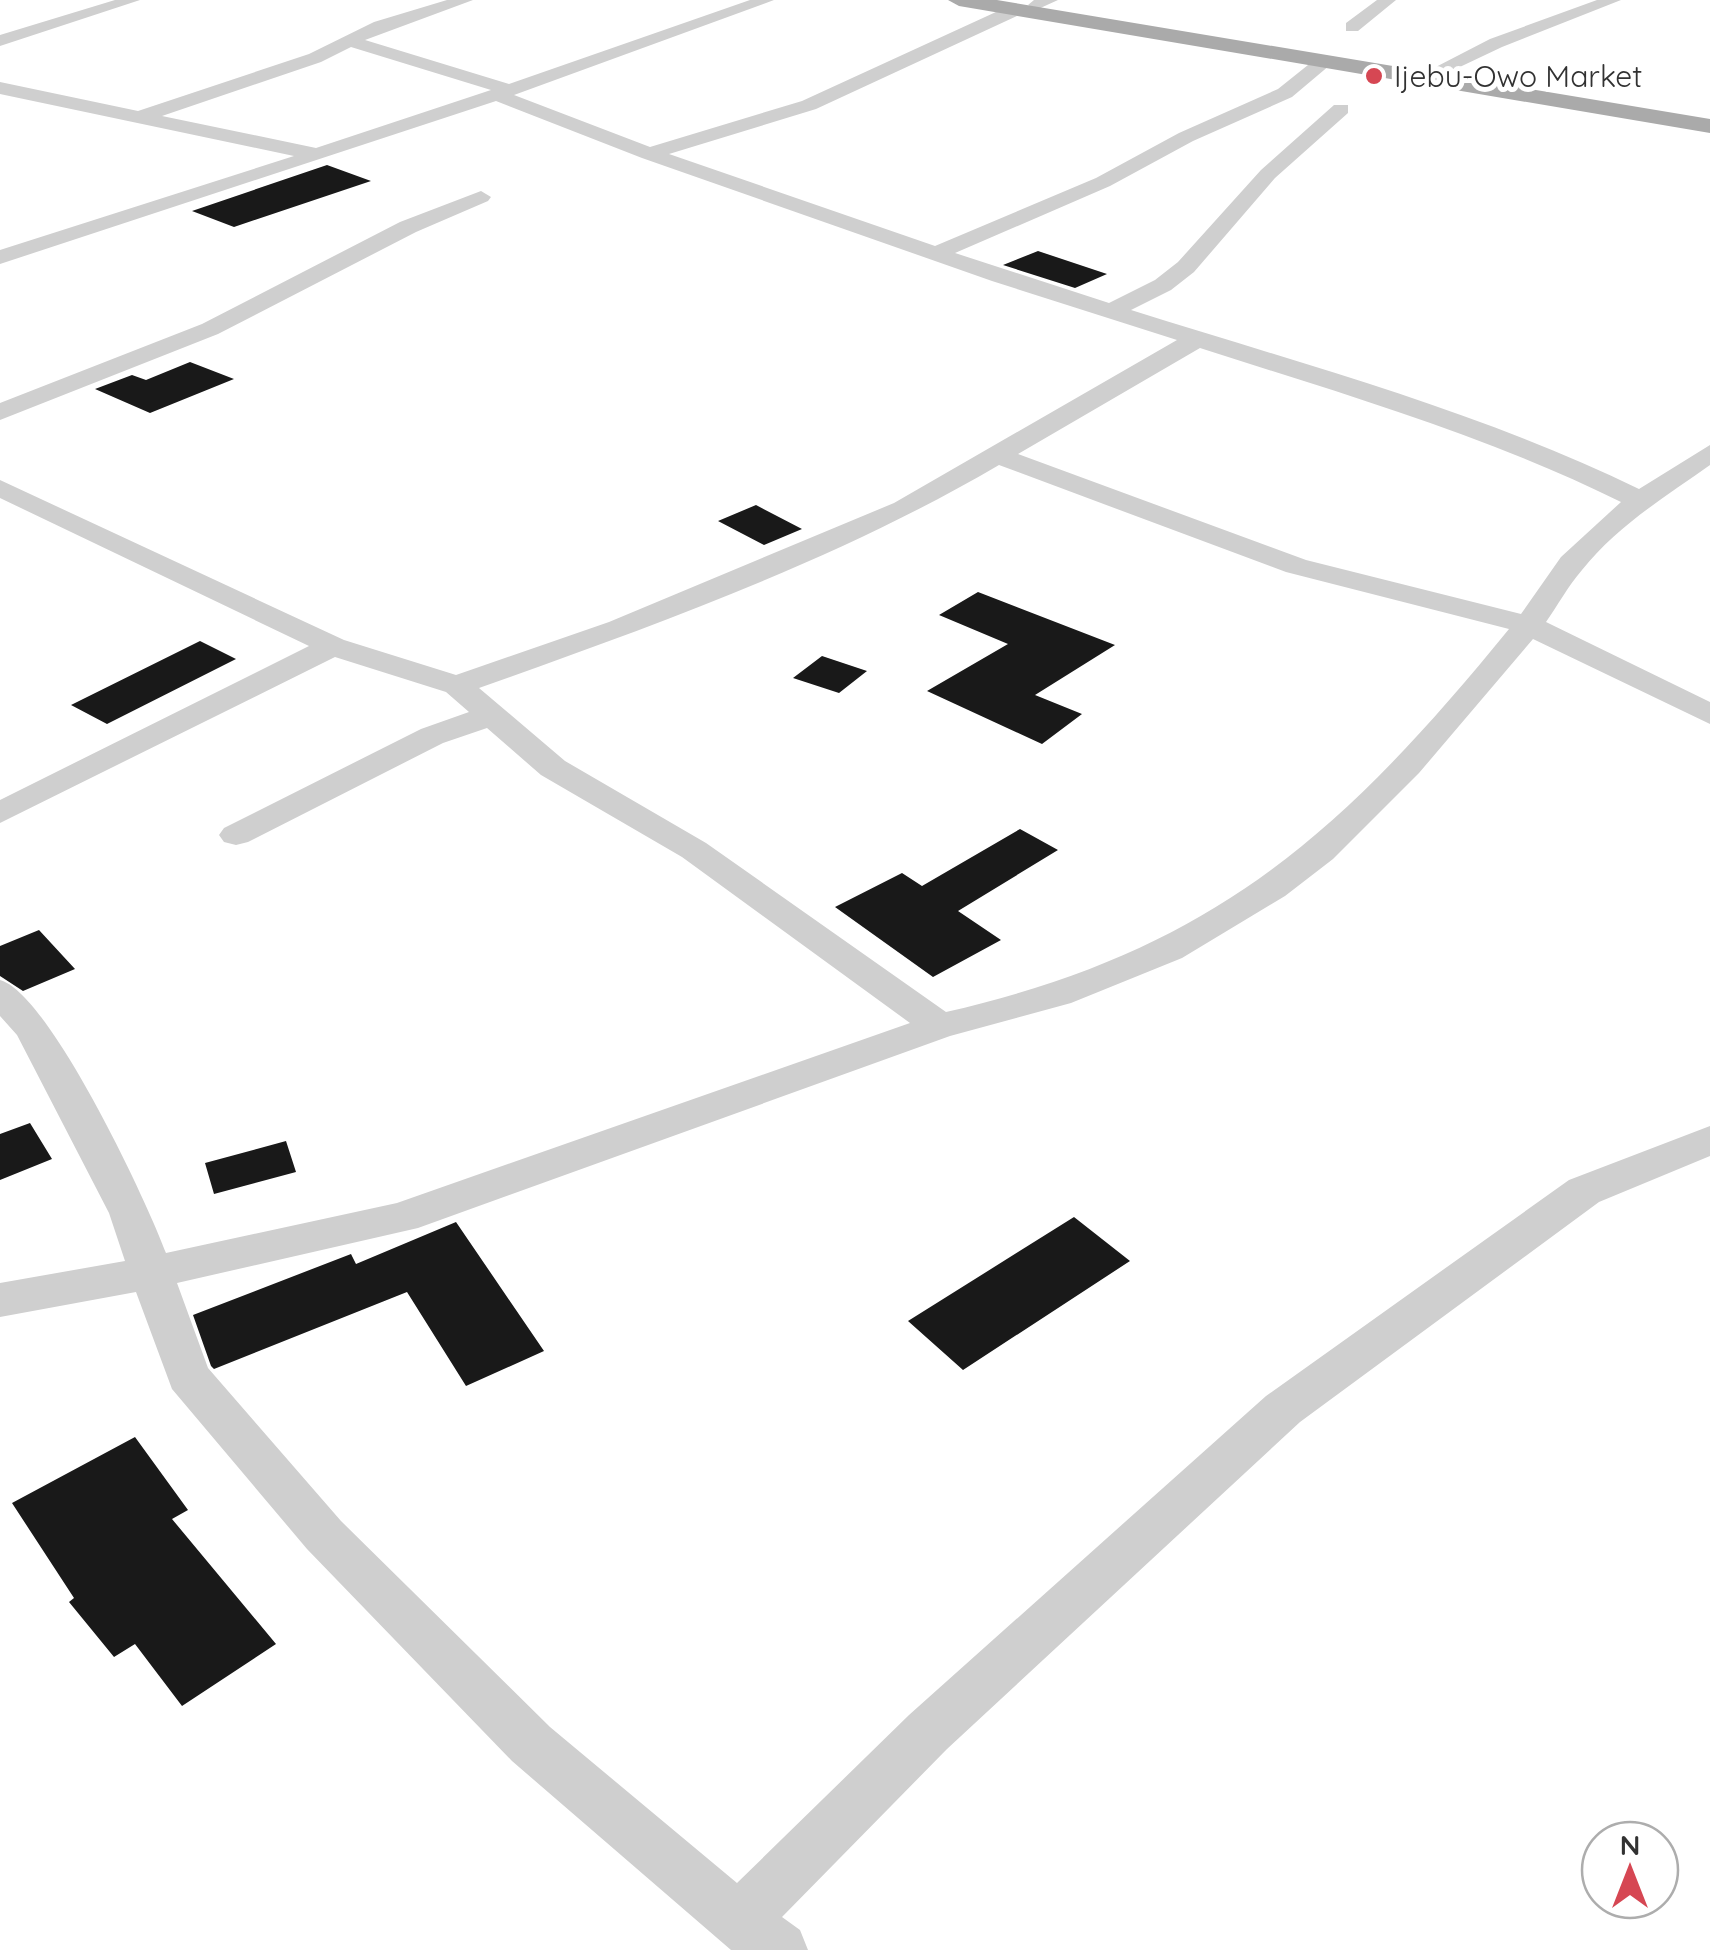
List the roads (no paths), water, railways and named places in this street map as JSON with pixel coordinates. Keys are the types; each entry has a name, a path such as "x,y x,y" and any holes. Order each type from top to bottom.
{"main road":[{"path":"959,0 1027,4 1710,117"},
{"path":"1027,4 1324,61 1710,126"}],"street":[{"path":"105,0 128,1"},
{"path":"140,117 353,42 380,26 465,0"},
{"path":"0,257 504,92 766,0"},
{"path":"1352,28 1388,0"},
{"path":"0,42 128,1"},
{"path":"1439,70 1604,1"},
{"path":"648,154 808,104 991,24 1027,4"},
{"path":"353,42 504,92 648,154 1112,311 1473,426 1558,460 1638,499"},
{"path":"939,252 1103,182 1186,137 1285,93 1324,61"},
{"path":"0,88 316,154"},
{"path":"1112,311 1163,285 1186,267 1268,174 1341,109"},
{"path":"0,412 210,329 408,226 481,197"},
{"path":"458,685 620,628 904,509 1197,339"},
{"path":"0,1300 150,1273 403,1218 940,1026 998,1014 1164,954 1237,916 1313,859 1364,812 1529,625 1580,553 1638,499 1698,473 1710,453"},
{"path":"1000,456 1296,566 1529,625 1710,714"},
{"path":"0,488 333,646 458,685 553,768 694,850 940,1026"},
{"path":"0,812 333,646"},
{"path":"236,835 432,736 492,715"},
{"path":"0,992 33,1029 130,1214 188,1376 324,1535 530,1744 739,1922 779,1950"},
{"path":"739,1922 928,1732 1283,1409 1584,1191 1710,1140"}],"place":[{"name":"Ijebu-Owo Market","path":"1374,76"}]}
